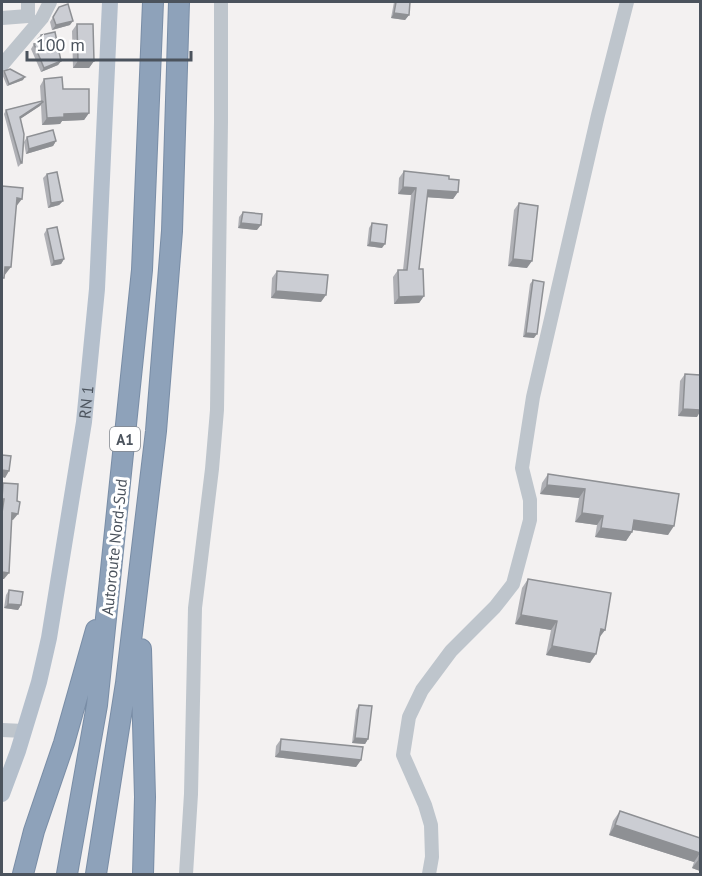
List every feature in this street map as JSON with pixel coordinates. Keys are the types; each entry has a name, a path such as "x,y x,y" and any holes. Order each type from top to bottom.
{"highway":[{"name":"Autoroute Nord-Sud","path":"68,874 97,705 142,270 153,2"},
{"name":"Autoroute Nord-Sud","path":"96,874 126,682 156,431 170,274 178,2"},
{"path":"137,584 143,624 140,660 145,796 143,874"},
{"path":"23,874 34,831 64,743 110,585"}],"main road":[{"name":"RN 1","path":"2,794 39,682 49,638 84,422 97,289 110,2"}],"street":[{"path":"2,18 28,16 28,2"},
{"path":"2,65 42,18 50,2"},
{"path":"186,874 191,794 195,608 217,410 221,2"},
{"path":"429,874 432,856 431,825 425,805 403,755 409,717 422,690 451,651 495,608 513,584 530,520 530,500 522,468 533,397 598,115 627,2"},
{"path":"2,730 24,731"}],"building":[{"path":"396,2 410,2 409,15 394,13"},
{"path":"68,4 73,21 56,25 53,17 59,7"},
{"path":"77,24 93,24 94,61 78,61"},
{"path":"55,32 61,61 44,68 34,44 42,42 41,35"},
{"path":"10,69 25,77 9,84 4,71"},
{"path":"62,77 63,89 89,89 89,113 64,114 64,117 47,118 44,79"},
{"path":"42,101 20,117 24,134 21,163 6,110"},
{"path":"53,130 56,141 29,149 27,137"},
{"path":"404,171 449,176 449,179 459,180 458,192 428,190 419,269 423,269 424,296 399,297 398,270 407,270 416,188 403,187"},
{"path":"57,172 63,201 51,203 47,174"},
{"path":"2,186 23,188 22,199 17,198 11,267 5,267 4,278 2,278"},
{"path":"519,203 538,206 532,261 513,259"},
{"path":"243,212 262,214 261,225 241,223"},
{"path":"372,223 387,225 385,244 370,242"},
{"path":"57,227 64,259 54,261 47,229"},
{"path":"277,271 328,275 326,295 276,291"},
{"path":"533,280 544,282 537,334 526,333"},
{"path":"685,374 700,375 700,410 683,409"},
{"path":"2,455 11,456 9,471 2,470"},
{"path":"548,474 679,494 674,526 634,520 632,532 601,528 603,516 582,513 585,489 547,485"},
{"path":"3,483 18,484 17,501 20,502 18,514 12,513 9,573 2,572"},
{"path":"528,579 611,593 605,630 601,629 596,654 552,646 557,621 521,615"},
{"path":"9,590 23,592 21,605 8,604"},
{"path":"359,705 372,706 368,739 355,738"},
{"path":"281,739 363,747 361,760 280,751"},
{"path":"620,811 700,838 700,853 615,825"}]}
